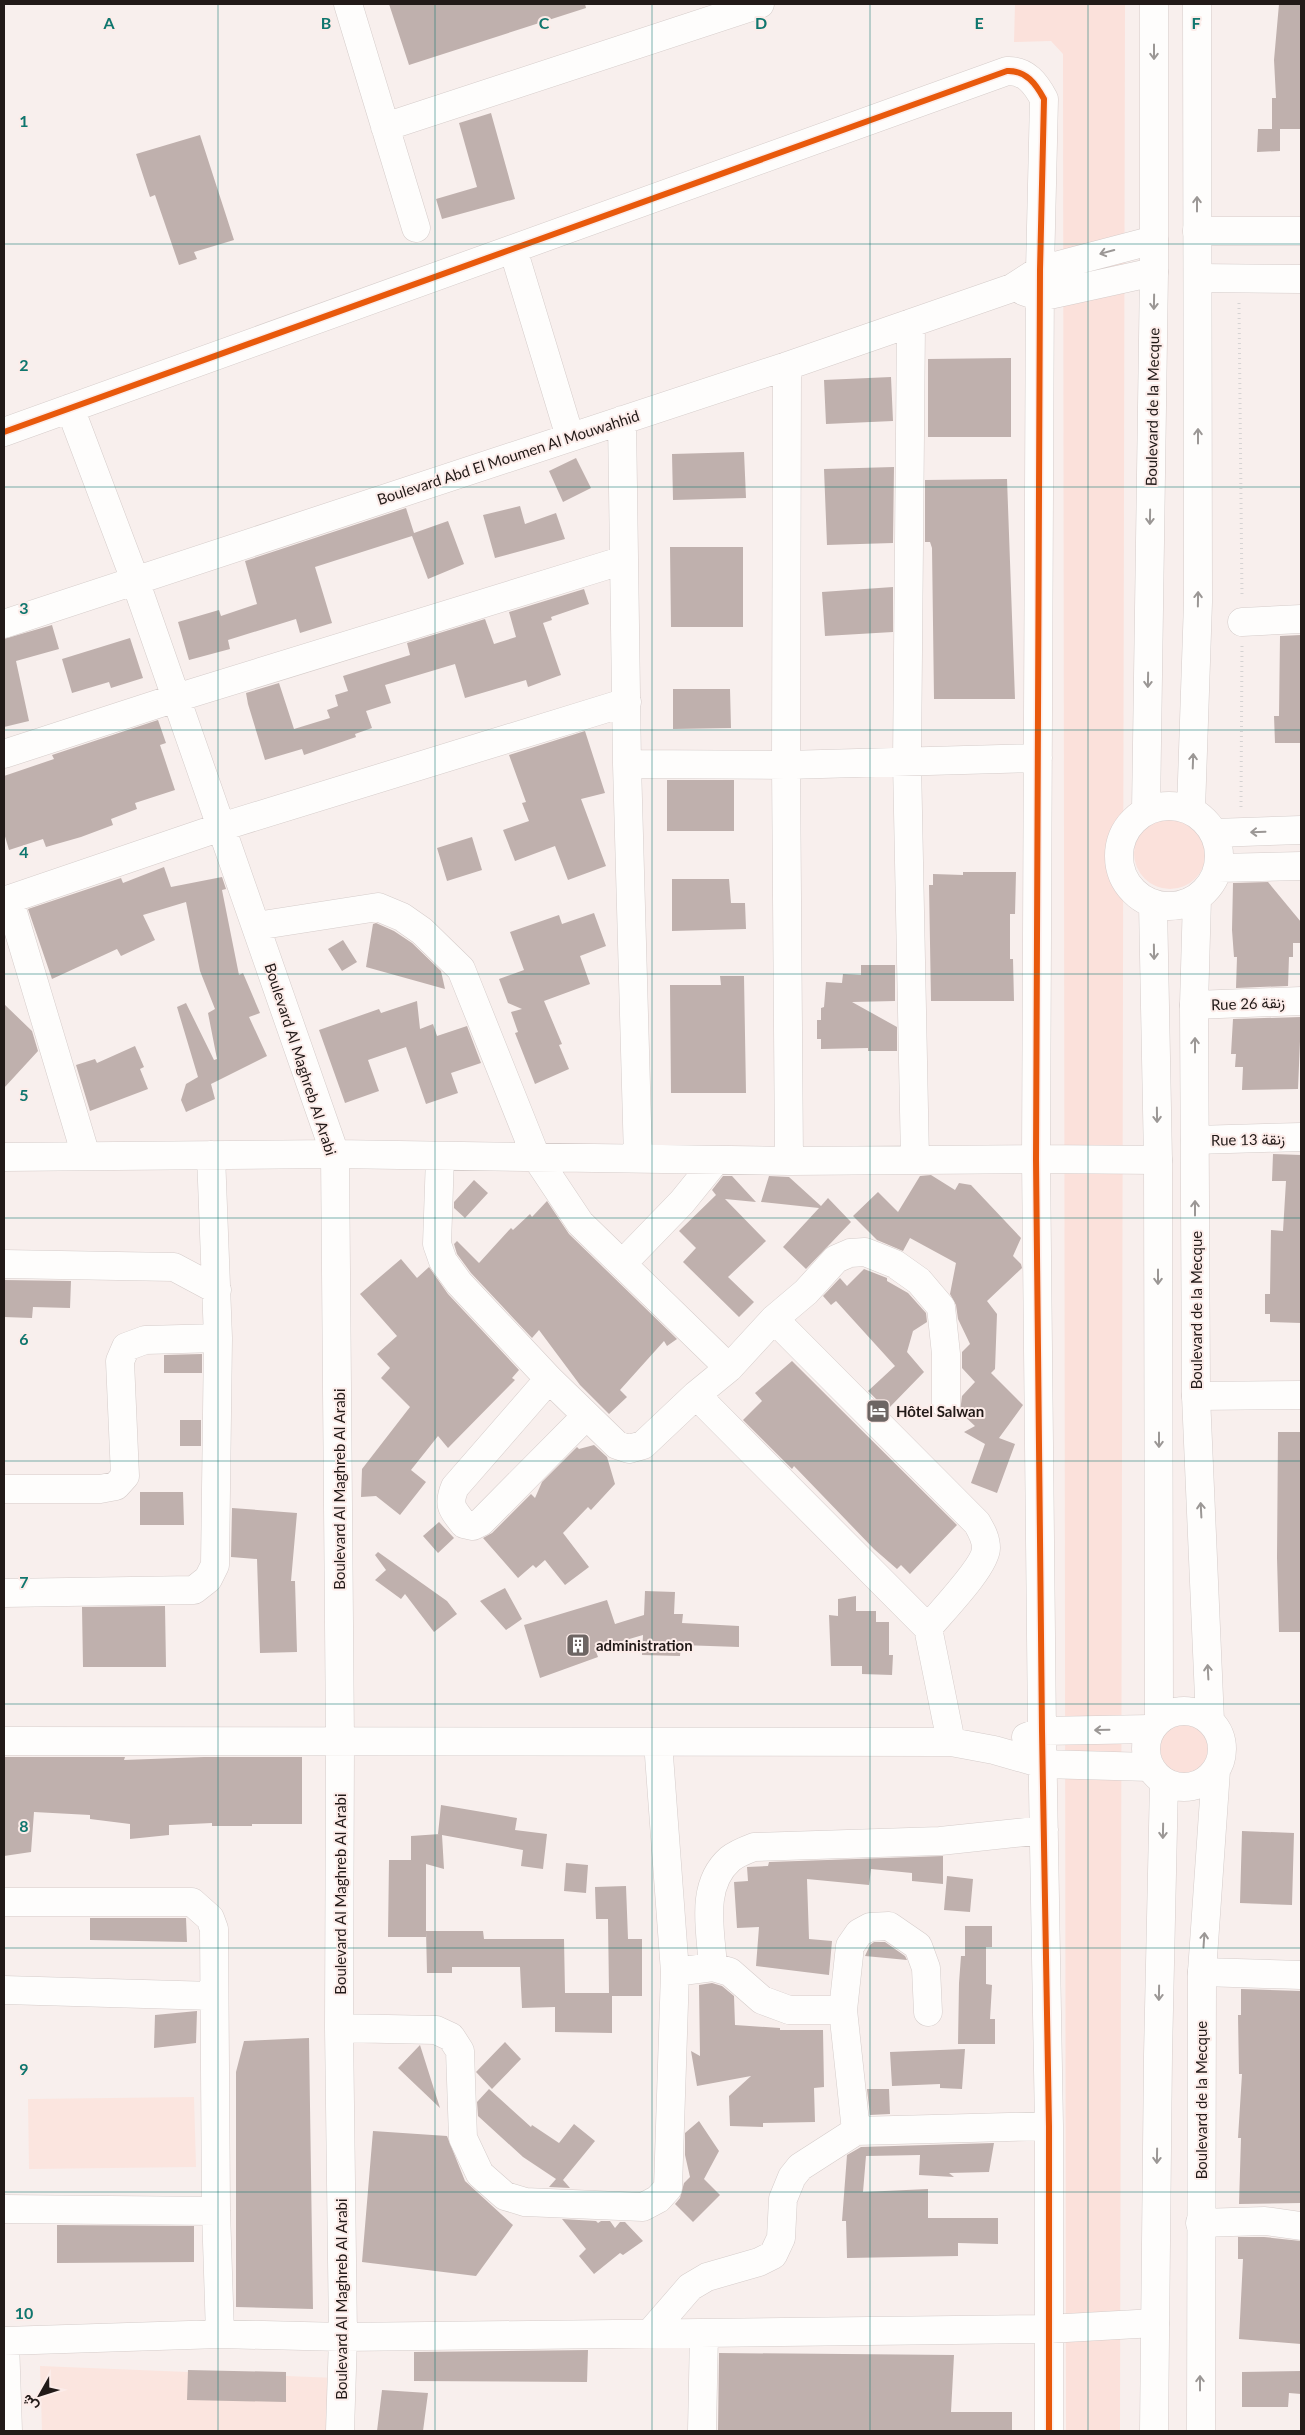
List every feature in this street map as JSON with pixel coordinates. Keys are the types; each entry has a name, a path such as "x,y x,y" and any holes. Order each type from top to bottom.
{"street":[{"path":"348,4 416,228"},
{"path":"385,127 760,4"},
{"name":"Boulevard de la Mecque","path":"1146,810 1154,272 1154,4"},
{"path":"1191,810 1198,602 1198,4"},
{"path":"4,432 998,74 1015,70 1024,74 1036,85 1044,99 1040,283 1036,1158 1042,1764 1049,2126 1049,2431"},
{"path":"1197,231 1301,231"},
{"name":"Boulevard Abd El Moumen Al Mouwahhid","path":"1040,283 1154,240"},
{"path":"513,248 570,438"},
{"name":"Boulevard Abd El Moumen Al Mouwahhid","path":"4,624 787,366 1012,288 1040,283 1154,272"},
{"path":"1198,278 1301,279"},
{"path":"911,323 907,762 915,1160"},
{"path":"787,366 786,765 789,1162"},
{"name":"Boulevard Al Maghreb Al Arabi","path":"70,408 135,580 335,1154 340,1742 342,2337 340,2431"},
{"path":"622,420 627,764 638,1158"},
{"path":"4,754 176,698 624,560"},
{"path":"1242,622 1301,619"},
{"path":"86,1156 6,900 221,827 627,702"},
{"path":"627,764 786,765 1038,758"},
{"path":"1228,833 1218,844 1218,868 1214,880 1197,898 1183,904 1168,906 1153,904 1138,896 1127,883 1120,868 1118,851 1123,834 1132,821 1146,810 1161,806 1176,805 1191,810 1204,820 1228,833 1301,830"},
{"path":"1218,868 1301,866"},
{"name":"Boulevard de la Mecque","path":"1197,898 1194,1005 1196,1396 1210,1721"},
{"path":"1153,904 1158,1160 1155,1724 1146,1748 1157,1775 1154,2431"},
{"path":"256,926 378,906 402,918 422,932 461,969 536,1158 580,1223 729,1368"},
{"name":"Rue 26 زنقة","path":"1194,1005 1301,1001"},
{"name":"Rue 13 زنقة","path":"1195,1140 1301,1137"},
{"path":"4,1157 335,1154 789,1162 1036,1158 1158,1160"},
{"path":"4,1593 194,1590 208,1580 215,1565 218,1338 211,1155"},
{"path":"440,1157 437,1244 443,1261 459,1283 549,1379 617,1445 629,1448 643,1445 696,1395 729,1368 774,1319 806,1292 836,1259 850,1253 865,1252 895,1264 919,1281 941,1307 946,1354 946,1405"},
{"path":"623,1263 682,1202 716,1160"},
{"path":"4,1264 174,1267 217,1290"},
{"path":"774,1319 977,1522 984,1535 986,1548 982,1562 928,1628"},
{"path":"4,1489 100,1489 116,1486 125,1476 120,1361 126,1347 145,1340 218,1338"},
{"path":"549,1379 455,1487 450,1497 451,1507 464,1524 473,1526 480,1522 586,1416"},
{"path":"696,1395 928,1628 951,1742"},
{"path":"1196,1396 1301,1395"},
{"path":"4,1741 951,1742 994,1750 1042,1764 1157,1775 1187,1788 1198,1785 1208,1779 1216,1770 1222,1750 1221,1739 1210,1721 1191,1711 1169,1713 1155,1724 1042,1730 994,1750"},
{"path":"340,2028 436,2030 451,2037 460,2051 463,2138 480,2174 505,2196 525,2202 643,2207 658,2199 668,2188 675,1972 658,1742"},
{"name":"Boulevard de la Mecque","path":"1201,2431 1202,1972 1216,1770"},
{"path":"713,1967 709,1896 721,1868 731,1858 754,1847 940,1842 1044,1830"},
{"path":"4,1902 192,1902 210,1918 214,1929 216,2211 220,2334"},
{"path":"856,2132 843,2010 850,1946 859,1934 870,1927 889,1926 918,1946 926,1968 928,2012"},
{"path":"675,1972 713,1967 730,1972 762,2000 789,2010 843,2010"},
{"path":"1202,1972 1301,1975"},
{"path":"4,1990 214,1996"},
{"path":"651,2332 690,2286 707,2277 759,2262 773,2254 780,2238 783,2199 792,2177 800,2167 856,2132 1049,2126"},
{"path":"4,2209 216,2211"},
{"path":"1200,2223 1265,2221 1301,2226"},
{"path":"8,2431 4,2341 220,2334 342,2337 1048,2329 1155,2323"},
{"path":"702,2431 704,2333"}],"path":[{"path":"1228,833 1242,622 1243,497 1238,279"}],"shaded area":[{"path":"1015,4 1125,4 1120,2431 1066,2431 1063,54 1051,41 1014,42"},
{"path":"1170,817 1190,823 1200,833 1206,853 1200,873 1190,883 1170,889 1150,883 1140,873 1134,853 1140,833 1150,823"},
{"path":"1179,1725 1189,1725 1201,1732 1208,1744 1208,1754 1201,1766 1189,1773 1179,1773 1171,1769 1164,1762 1160,1754 1160,1744 1164,1736 1171,1729"},
{"path":"194,2097 196,2167 29,2169 28,2099"},
{"path":"40,2366 337,2378 334,2431 42,2431"}],"building":[{"path":"389,4 585,4 586,8 409,65"},
{"path":"1279,4 1301,4 1301,129 1280,129 1280,151 1257,152 1258,129 1272,129 1272,98 1276,98 1274,60"},
{"path":"491,113 515,199 442,219 436,199 477,187 459,123"},
{"path":"200,135 234,240 194,252 197,259 179,265 155,195 150,197 136,154"},
{"path":"1011,358 1011,437 928,437 928,359"},
{"path":"891,377 893,421 826,424 824,380"},
{"path":"744,452 746,498 673,500 672,454"},
{"path":"576,458 591,488 563,502 549,471"},
{"path":"894,467 893,543 827,545 824,469"},
{"path":"1007,479 1015,699 934,699 932,548 930,542 925,542 925,480"},
{"path":"520,506 525,524 556,513 565,539 495,558 483,515"},
{"path":"406,508 414,533 448,521 464,564 428,579 412,536 315,567 332,623 300,633 296,619 228,640 230,649 189,660 178,622 219,610 221,616 257,604 245,561"},
{"path":"670,547 743,547 743,627 671,627"},
{"path":"893,587 893,632 825,636 822,592"},
{"path":"584,589 589,604 551,617 552,620 543,623 561,675 528,687 526,680 465,698 455,664 385,685 391,703 366,711 372,728 355,734 356,737 304,755 302,749 265,760 246,693 279,683 294,729 330,718 327,710 338,706 335,695 348,691 343,676 410,655 407,643 485,619 494,644 516,637 509,612"},
{"path":"52,625 59,649 16,661 29,721 4,727 4,639"},
{"path":"1301,635 1301,743 1275,743 1274,716 1279,716 1280,636"},
{"path":"130,638 143,678 111,688 109,682 72,693 62,659"},
{"path":"673,689 730,689 731,728 673,729"},
{"path":"158,720 166,743 160,745 175,790 135,803 137,809 111,819 113,825 81,837 46,847 43,839 9,850 4,833 4,776 54,759 52,755"},
{"path":"585,731 605,793 581,799 606,866 568,880 555,846 515,861 503,830 529,821 522,803 526,802 509,755"},
{"path":"667,780 734,780 734,831 667,831"},
{"path":"472,837 482,870 447,881 437,848"},
{"path":"164,867 171,887 222,877 226,889 222,890 239,975 243,973 260,1013 249,1017 267,1056 211,1084 215,1099 186,1112 181,1100 186,1084 198,1077 177,1007 186,1003 214,1060 217,1059 208,1013 215,1009 200,971 186,902 143,915 155,940 121,956 117,949 52,979 28,909 121,878 123,883"},
{"path":"963,872 1016,872 1015,914 1010,914 1010,959 1013,959 1014,1001 931,1001 929,885 933,885 933,874 963,875"},
{"path":"672,879 729,879 731,903 745,903 746,929 672,931"},
{"path":"1268,882 1301,922 1301,943 1293,943 1293,957 1289,957 1288,986 1236,988 1237,957 1234,957 1232,930 1233,883"},
{"path":"594,913 606,946 580,956 590,984 544,1001 562,1044 559,1045 569,1069 535,1084 515,1033 518,1032 511,1012 522,1009 508,1003 499,979 524,970 510,932 559,915 562,924"},
{"path":"376,923 394,931 412,943 441,971 445,989 366,967 373,924"},
{"path":"343,940 357,962 342,971 328,949"},
{"path":"861,965 895,965 895,1001 852,1002 897,1027 897,1051 868,1051 868,1048 821,1049 821,1039 817,1039 817,1020 821,1020 821,1008 824,1007 826,982 842,983 843,974 861,975"},
{"path":"720,976 744,976 746,1093 671,1093 670,985 721,985"},
{"path":"417,1001 420,1029 433,1024 437,1036 467,1026 481,1063 451,1073 458,1093 426,1104 406,1047 368,1060 379,1091 345,1103 319,1030 379,1009 381,1013"},
{"path":"4,1004 32,1031 38,1051 4,1088"},
{"path":"1301,1017 1298,1089 1242,1090 1243,1067 1235,1067 1236,1054 1231,1054 1233,1019"},
{"path":"135,1046 144,1067 140,1069 148,1089 90,1111 76,1065 95,1059 97,1063"},
{"path":"1273,1154 1301,1155 1301,1323 1270,1322 1270,1314 1265,1314 1265,1294 1270,1294 1271,1230 1283,1231 1286,1181 1272,1181"},
{"path":"931,1175 955,1190 959,1183 971,1185 1021,1238 1013,1256 1021,1264 1022,1268 987,1301 997,1314 995,1369 991,1373 1023,1405 999,1438 1015,1444 997,1493 971,1483 985,1444 964,1432 975,1426 960,1412 962,1396 975,1382 962,1368 962,1352 970,1344 958,1319 956,1305 950,1294 956,1263 910,1238 903,1251 877,1240 853,1216 878,1192 898,1212 920,1176"},
{"path":"723,1176 732,1176 756,1202 725,1199 766,1241 728,1277 754,1302 739,1317 683,1262 696,1248 679,1231 716,1195 712,1190"},
{"path":"769,1176 789,1177 821,1206 828,1198 851,1222 806,1269 783,1247 819,1208 761,1202"},
{"path":"474,1180 488,1193 465,1218 454,1208 454,1202"},
{"path":"547,1201 569,1234 677,1339 667,1346 664,1341 620,1390 627,1397 609,1414 580,1385 539,1330 532,1338 471,1273 457,1254 454,1244 457,1241 479,1263 511,1228 513,1230 530,1214 532,1217"},
{"path":"401,1259 417,1278 429,1267 448,1294 519,1370 512,1378 515,1380 448,1448 438,1436 411,1470 426,1482 400,1515 376,1496 361,1497 362,1469 410,1407 381,1378 390,1368 377,1354 397,1336 360,1294"},
{"path":"864,1269 887,1278 887,1281 908,1293 926,1313 927,1322 913,1331 907,1352 924,1372 887,1410 868,1391 895,1366 836,1301 831,1305 823,1296 840,1278 847,1286"},
{"path":"4,1280 71,1281 70,1308 33,1307 32,1318 4,1317"},
{"path":"202,1354 202,1373 164,1373 164,1355"},
{"path":"792,1361 957,1525 910,1574 901,1565 897,1569 874,1549 794,1466 792,1469 743,1420 762,1401 755,1393"},
{"path":"180,1420 201,1420 201,1446 180,1446"},
{"path":"1278,1432 1301,1432 1301,1632 1279,1632 1277,1558"},
{"path":"594,1445 607,1457 615,1484 591,1510 588,1507 563,1533 589,1567 565,1585 545,1560 536,1568 533,1565 518,1578 483,1538 492,1533 531,1494 535,1498 542,1482 577,1447 579,1449"},
{"path":"140,1492 183,1492 184,1525 140,1525"},
{"path":"232,1508 297,1513 291,1581 295,1581 297,1652 260,1653 257,1559 231,1557"},
{"path":"439,1522 454,1538 438,1553 423,1536"},
{"path":"378,1552 447,1601 457,1614 434,1632 405,1594 401,1599 375,1580 386,1570 375,1555"},
{"path":"505,1588 522,1619 506,1630 480,1601"},
{"path":"645,1591 675,1592 674,1614 683,1614 682,1623 739,1626 739,1647 681,1645 680,1656 642,1655 643,1635 595,1649 598,1657 540,1678 524,1625 607,1600 615,1624 644,1615"},
{"path":"856,1596 856,1611 876,1611 876,1622 889,1622 889,1655 893,1655 892,1675 862,1674 862,1666 831,1666 829,1615 838,1616 838,1599"},
{"path":"165,1606 166,1667 83,1667 82,1607"},
{"path":"4,1757 125,1757 124,1760 204,1757 302,1757 302,1824 212,1826 212,1823 169,1825 169,1835 130,1839 130,1824 90,1819 90,1815 34,1812 31,1852 4,1856"},
{"path":"441,1805 517,1818 515,1830 547,1834 543,1869 521,1866 523,1850 442,1835 444,1869 426,1864 426,1937 388,1937 389,1860 411,1860 411,1836 440,1834 438,1834"},
{"path":"1242,1831 1294,1833 1292,1905 1240,1903"},
{"path":"943,1856 943,1884 912,1881 912,1873 871,1869 869,1885 807,1879 809,1939 832,1941 829,1975 756,1966 759,1927 737,1928 734,1882 748,1881 747,1867 768,1866 769,1862"},
{"path":"566,1863 588,1865 586,1893 564,1891"},
{"path":"947,1876 973,1879 970,1912 944,1910"},
{"path":"626,1886 628,1939 642,1939 642,1996 612,1996 612,2033 555,2032 555,2007 522,2008 520,1967 452,1967 452,1973 427,1973 426,1931 483,1931 484,1939 564,1939 565,1993 609,1993 608,1919 596,1919 595,1887"},
{"path":"90,1918 186,1918 187,1942 90,1940"},
{"path":"965,1926 992,1926 992,1947 986,1947 986,1984 992,1985 990,2019 995,2019 995,2044 958,2044 959,1983 961,1956 965,1956"},
{"path":"874,1942 885,1942 905,1956 907,1960 865,1956 870,1945"},
{"path":"712,1983 722,1986 734,1996 735,2025 780,2028 780,2030 823,2030 824,2087 814,2088 815,2122 763,2123 763,2127 730,2126 729,2096 751,2076 697,2086 691,2051 700,2056 699,1985"},
{"path":"1241,1989 1301,1991 1301,2203 1239,2204 1241,2138 1238,2138 1242,2074 1239,2074 1238,2015 1241,2015"},
{"path":"197,2011 196,2043 154,2048 155,2015"},
{"path":"309,2038 313,2309 236,2307 236,2072 244,2041"},
{"path":"505,2042 521,2059 492,2089 476,2072"},
{"path":"420,2045 440,2108 398,2068"},
{"path":"965,2049 962,2089 940,2088 940,2084 892,2086 890,2052"},
{"path":"489,2089 531,2127 532,2125 559,2143 574,2124 595,2141 563,2180 570,2188 549,2187 556,2179 523,2157 478,2116 477,2102"},
{"path":"867,2089 889,2089 890,2114 870,2115"},
{"path":"699,2121 719,2151 704,2179 720,2195 693,2222 675,2204 680,2198 684,2183 690,2177 685,2155 685,2133"},
{"path":"373,2131 447,2136 465,2181 513,2225 476,2276 362,2262"},
{"path":"994,2143 989,2172 949,2173 954,2177 919,2175 920,2155 866,2156 863,2192 928,2189 928,2218 998,2218 998,2244 958,2243 958,2256 847,2258 846,2221 842,2221 847,2155 861,2147"},
{"path":"562,2219 596,2221 598,2223 610,2221 615,2228 620,2222 625,2222 643,2241 623,2255 620,2253 594,2274 579,2256 586,2249"},
{"path":"57,2225 194,2226 194,2262 57,2263"},
{"path":"1238,2237 1264,2237 1301,2241 1301,2344 1239,2339 1243,2259 1238,2259"},
{"path":"588,2350 587,2382 414,2381 414,2352"},
{"path":"719,2353 954,2355 951,2412 1012,2412 1012,2431 718,2431"},
{"path":"188,2370 286,2372 286,2402 187,2400"},
{"path":"1301,2371 1301,2394 1289,2393 1288,2407 1242,2407 1242,2372"},
{"path":"382,2390 428,2393 423,2431 377,2431"}],"cycle path":[{"path":"4,432 1007,71 1014,71 1025,75 1038,88 1044,99 1040,270 1036,1159 1042,1731 1049,2126 1049,2431"}],"place":[{"name":"Hôtel Salwan","path":"878,1411"},
{"name":"administration","path":"578,1645"}]}
